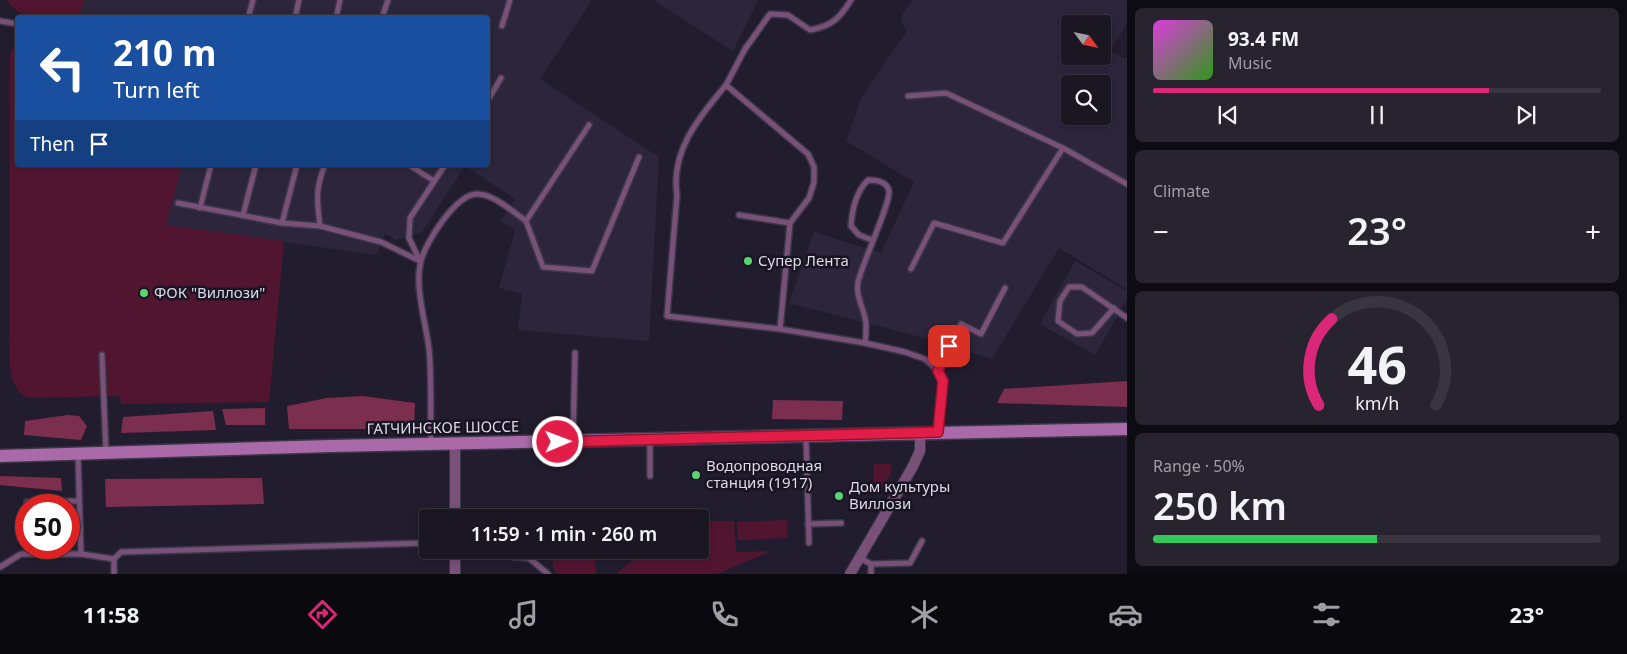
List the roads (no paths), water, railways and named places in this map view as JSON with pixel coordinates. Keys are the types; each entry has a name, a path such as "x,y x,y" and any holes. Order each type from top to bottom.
{"main road":[{"name":"ГАТЧИНСКОЕ ШОССЕ","path":"0,456 431,444 1127,429"}],"street":[{"path":"850,574 912,468 920,451 920,433"},
{"path":"455,444 455,509"},
{"path":"455,559 455,574"}],"lane":[{"path":"249,15 253,0"},
{"path":"296,15 300,0"},
{"path":"337,15 340,0"},
{"path":"383,15 388,0"},
{"path":"502,26 510,0"},
{"path":"851,0 843,13 826,27 810,30 788,15 770,14 745,49 726,85 699,117 682,149 675,179 677,194 667,316 780,329 866,343 905,352 925,359 938,371 943,381 938,432"},
{"path":"0,21 15,24"},
{"path":"490,97 501,78"},
{"path":"726,85 808,154 814,166 814,182 809,198 790,222 780,329"},
{"path":"908,96 946,93 1064,148 1127,184"},
{"path":"526,221 590,124"},
{"path":"911,268 934,223 1004,243 1064,148"},
{"path":"420,262 451,209 464,197 476,194 488,197 526,221 543,267 592,271 639,157"},
{"path":"200,208 210,167"},
{"path":"243,215 255,167"},
{"path":"282,223 296,167"},
{"path":"320,226 316,192 324,167"},
{"path":"412,167 434,181"},
{"path":"431,444 429,350 420,287 420,262 409,238 410,218 444,167"},
{"path":"866,343 866,322 858,284 872,240 889,201 889,191 885,184 876,180 868,180 861,186 852,211 851,226 858,235 872,240"},
{"path":"178,203 282,223 320,226 382,242 420,262"},
{"path":"739,215 790,222"},
{"path":"1114,308 1092,333 1076,334 1058,321 1060,301 1069,287 1082,287 1114,308 1127,318"},
{"path":"938,371 961,324 981,334 1006,288"},
{"path":"102,354 106,454"},
{"path":"573,442 575,354"},
{"path":"806,436 809,544"},
{"path":"650,440 650,476"},
{"path":"78,455 79,494"},
{"path":"808,524 841,523"},
{"path":"80,528 81,554 114,559"},
{"path":"860,558 871,564 910,563 922,541"},
{"path":"114,574 114,559 121,552 419,543"},
{"path":"0,567 15,557"},
{"path":"530,559 548,574"},
{"path":"871,564 871,574"}],"place":[{"name":"Супер Лента","path":"748,261"},
{"name":"ФОК \"Виллози\"","path":"144,293"},
{"name":"Водопроводная станция (1917)","path":"696,475"},
{"name":"Дом культуры Виллози","path":"839,496"}]}
